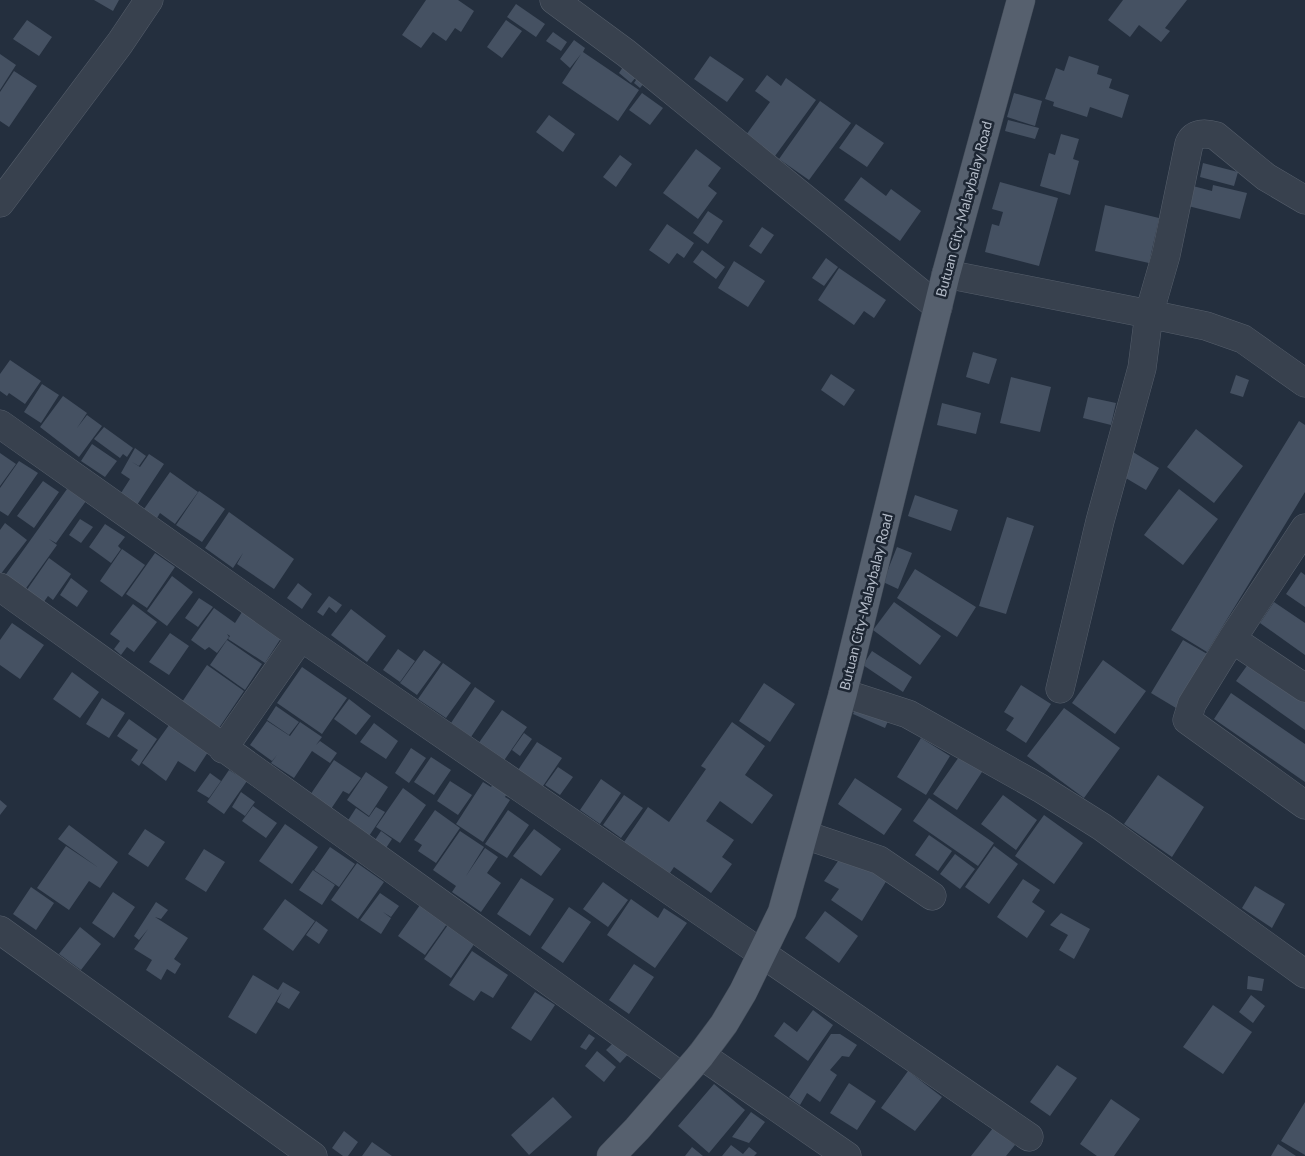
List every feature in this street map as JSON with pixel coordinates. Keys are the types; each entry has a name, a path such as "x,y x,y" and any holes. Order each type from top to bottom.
{"main road":[{"name":"Butuan City-Malaybalay Road","path":"611,1156 701,1055 744,992 782,912 805,835 843,692 946,274 1021,0"}],"street":[{"path":"0,203 114,52 149,0"},
{"path":"554,0 626,53 938,307"},
{"path":"1060,688 1100,522 1142,368 1149,314 1166,255 1189,144 1194,138 1207,134 1216,136 1266,177 1305,200"},
{"path":"946,274 1206,326 1243,338 1305,383"},
{"path":"0,424 301,638 1030,1137"},
{"path":"1300,545 1232,639 1192,704 1187,720 1305,806"},
{"path":"0,587 682,1077"},
{"path":"223,749 301,638"},
{"path":"1232,639 1305,688"},
{"path":"843,692 908,714 1040,788 1102,827 1305,974"},
{"path":"805,835 879,860 932,896"},
{"path":"0,930 314,1156"},
{"path":"701,1055 847,1156"}],"building":[{"path":"94,0 119,0 113,11"},
{"path":"426,0 458,0 474,11 461,32 455,28 446,41 433,32 421,48 402,35"},
{"path":"1123,0 1187,0 1165,28 1170,31 1161,42 1139,25 1130,37 1108,20"},
{"path":"516,4 545,24 536,37 507,17"},
{"path":"27,20 52,37 39,56 13,39"},
{"path":"506,20 522,31 502,58 487,47"},
{"path":"553,32 567,42 561,51 546,41"},
{"path":"574,40 585,48 583,52 639,90 618,121 562,83 581,54 570,68 560,59"},
{"path":"0,54 16,65 0,90"},
{"path":"710,56 744,79 727,102 694,79"},
{"path":"1069,56 1099,66 1097,74 1112,79 1109,88 1129,95 1122,118 1090,107 1087,117 1053,106 1054,102 1045,99 1056,68 1064,71"},
{"path":"623,67 636,77 631,83 619,73"},
{"path":"14,71 37,86 9,127 0,121 0,92"},
{"path":"767,75 781,86 786,78 816,100 775,156 746,135 770,102 755,91"},
{"path":"638,77 645,82 640,88 634,83"},
{"path":"642,93 663,108 650,125 629,110"},
{"path":"1014,93 1042,101 1035,126 1007,117"},
{"path":"820,101 851,123 809,180 779,159"},
{"path":"549,115 575,134 563,152 536,132"},
{"path":"1008,120 1039,128 1035,139 1005,131"},
{"path":"856,124 884,143 867,167 839,148"},
{"path":"1061,134 1079,139 1073,159 1079,161 1070,195 1040,186 1049,153 1055,155"},
{"path":"696,149 721,168 708,186 717,193 698,219 663,193"},
{"path":"620,155 632,164 616,187 603,177"},
{"path":"1203,163 1238,172 1234,186 1200,177"},
{"path":"861,177 886,196 891,189 921,211 900,241 844,200"},
{"path":"1000,182 1058,198 1039,266 985,252 992,224 999,226 1003,212 992,209"},
{"path":"1213,185 1247,193 1240,219 1188,206 1193,186 1212,191"},
{"path":"1105,205 1159,218 1149,263 1095,251"},
{"path":"708,211 723,221 708,244 693,233"},
{"path":"667,224 694,243 684,258 677,253 669,264 649,250"},
{"path":"762,227 774,235 761,254 749,246"},
{"path":"702,250 725,267 716,279 693,262"},
{"path":"826,258 838,267 824,286 812,278"},
{"path":"734,261 765,281 748,307 718,288"},
{"path":"839,268 886,300 874,318 864,311 854,325 818,300"},
{"path":"973,352 997,359 989,384 966,377"},
{"path":"10,360 41,381 25,404 9,393 7,396 0,391 0,374"},
{"path":"831,374 855,390 844,406 821,390"},
{"path":"1236,375 1249,380 1243,397 1230,393"},
{"path":"1011,377 1051,387 1040,432 1000,423"},
{"path":"42,384 59,395 41,423 24,412"},
{"path":"63,396 87,413 77,428 87,415 102,426 79,457 40,427"},
{"path":"1088,397 1116,403 1111,425 1083,418"},
{"path":"942,403 981,413 976,434 937,425"},
{"path":"1299,421 1305,425 1305,492 1207,652 1171,630"},
{"path":"104,427 133,448 127,457 123,454 120,458 94,439"},
{"path":"1196,429 1243,466 1214,503 1167,467"},
{"path":"92,444 117,461 105,477 81,461"},
{"path":"135,448 146,456 139,466 132,462 140,467 149,454 164,464 137,505 121,493 130,479 121,473"},
{"path":"1133,452 1159,468 1146,490 1119,474"},
{"path":"0,453 16,464 0,486"},
{"path":"19,461 38,473 8,516 0,511 0,488"},
{"path":"170,472 198,492 175,524 160,513 157,518 144,509"},
{"path":"43,481 59,492 34,528 17,516"},
{"path":"67,489 86,501 56,543 49,539 57,545 24,591 4,577"},
{"path":"1179,489 1218,519 1183,565 1144,535"},
{"path":"199,491 225,509 202,542 176,525"},
{"path":"915,495 958,510 951,531 908,516"},
{"path":"229,512 294,559 274,589 237,564 243,553 233,568 205,548"},
{"path":"1007,517 1034,526 1006,614 979,606"},
{"path":"80,519 93,527 81,543 69,535"},
{"path":"5,523 27,540 0,575 0,530"},
{"path":"105,524 125,537 118,546 121,549 111,563 89,547"},
{"path":"897,547 912,553 898,589 883,582"},
{"path":"122,549 145,565 122,597 100,581"},
{"path":"155,553 175,567 147,608 126,594"},
{"path":"49,558 71,574 53,600 48,596 41,606 24,594"},
{"path":"915,569 976,607 957,637 897,598"},
{"path":"1301,572 1305,575 1305,607 1286,594"},
{"path":"172,576 193,592 167,626 147,611"},
{"path":"71,578 88,591 77,607 60,595"},
{"path":"298,583 312,594 302,609 287,598"},
{"path":"329,596 342,605 336,613 329,607 323,616 317,612"},
{"path":"199,598 213,607 198,627 185,618"},
{"path":"894,602 941,636 920,665 873,630"},
{"path":"1274,602 1305,623 1305,655 1260,623"},
{"path":"133,604 157,622 134,652 127,647 121,655 114,649 120,641 110,634"},
{"path":"214,608 235,623 242,612 281,638 265,663 228,639 230,636 227,634 229,637 217,653 209,647 205,650 191,640"},
{"path":"351,609 386,636 367,662 331,635"},
{"path":"12,623 44,645 20,679 0,665 0,640"},
{"path":"170,633 189,646 169,675 149,662"},
{"path":"227,640 262,664 245,690 210,665"},
{"path":"1183,640 1209,655 1176,708 1151,693"},
{"path":"398,649 415,661 400,682 383,670"},
{"path":"424,650 441,662 417,695 400,683"},
{"path":"872,651 912,677 903,692 863,665"},
{"path":"1103,660 1146,691 1115,734 1072,703"},
{"path":"1251,660 1305,698 1305,730 1236,681"},
{"path":"443,663 471,683 446,718 418,699"},
{"path":"207,665 244,691 219,728 182,702"},
{"path":"302,667 347,698 322,734 277,703"},
{"path":"72,672 99,692 80,718 53,699"},
{"path":"764,683 795,704 770,742 739,721"},
{"path":"1021,685 1051,704 1026,743 1006,730 1014,718 1004,712"},
{"path":"475,687 495,701 471,737 451,723"},
{"path":"863,691 895,705 885,728 853,714"},
{"path":"1231,693 1305,744 1305,782 1214,719"},
{"path":"102,698 125,713 109,738 86,724"},
{"path":"349,699 371,716 356,735 334,719"},
{"path":"276,706 299,722 289,735 267,720"},
{"path":"1064,708 1120,748 1084,798 1027,756"},
{"path":"502,710 527,727 503,762 478,744"},
{"path":"129,719 157,739 139,766 131,760 138,750 117,736"},
{"path":"267,721 290,736 300,722 322,737 316,745 320,741 337,753 330,763 312,751 294,778 271,763 277,755 272,761 250,745"},
{"path":"732,722 765,746 745,775 773,795 752,824 720,801 706,821 734,840 722,857 732,864 711,893 674,867 668,876 622,845 648,807 669,822 706,769 701,766"},
{"path":"374,723 398,741 386,759 360,742"},
{"path":"169,725 208,752 195,772 178,761 166,781 142,763"},
{"path":"524,733 532,739 520,756 512,750"},
{"path":"921,738 950,756 926,795 897,777"},
{"path":"537,742 562,758 543,786 518,770"},
{"path":"411,748 426,758 409,783 395,773"},
{"path":"961,754 984,769 957,810 933,794"},
{"path":"431,757 451,770 434,795 414,782"},
{"path":"334,760 361,778 349,794 343,791 329,812 308,798"},
{"path":"558,767 573,777 560,795 545,785"},
{"path":"229,770 247,781 224,814 207,802"},
{"path":"366,772 388,787 369,816 347,800"},
{"path":"210,773 221,781 209,798 197,791"},
{"path":"1158,775 1204,807 1172,857 1124,824"},
{"path":"855,778 902,809 884,835 838,804"},
{"path":"601,779 621,793 600,824 580,810"},
{"path":"496,780 509,790 505,797 510,800 483,842 456,824 483,782 491,787"},
{"path":"450,781 472,795 458,815 437,801"},
{"path":"403,788 426,805 400,843 376,827"},
{"path":"241,792 255,802 245,816 232,807"},
{"path":"624,795 643,808 621,838 603,825"},
{"path":"1003,795 1037,820 1016,850 981,824"},
{"path":"929,798 994,843 978,866 913,821"},
{"path":"0,800 7,806 0,815"},
{"path":"253,806 277,823 266,838 242,821"},
{"path":"376,807 385,812 367,839 345,825 356,808 369,817"},
{"path":"435,810 460,828 436,863 418,851 422,845 414,840"},
{"path":"508,810 529,825 507,858 485,844"},
{"path":"1044,815 1083,843 1054,884 1015,856"},
{"path":"285,824 318,847 292,884 259,861"},
{"path":"69,825 118,862 100,888 89,881 69,910 37,888 66,846 99,868 58,839"},
{"path":"145,829 165,842 148,867 128,854"},
{"path":"534,829 561,849 541,876 513,856"},
{"path":"381,831 392,839 386,848 375,840"},
{"path":"460,831 484,847 466,876 485,848 498,857 487,873 501,883 481,912 452,892 456,886 433,870"},
{"path":"929,835 952,851 938,871 915,855"},
{"path":"994,846 1018,864 989,904 965,887"},
{"path":"330,847 355,864 339,887 314,870"},
{"path":"204,849 225,862 206,892 185,879"},
{"path":"843,854 887,880 862,921 831,900 839,889 824,881"},
{"path":"955,854 975,869 960,889 940,874"},
{"path":"357,863 384,882 358,919 331,900"},
{"path":"313,870 335,885 322,905 299,890"},
{"path":"521,878 554,899 530,936 497,914"},
{"path":"1023,879 1040,890 1032,902 1045,911 1027,938 997,917"},
{"path":"603,882 628,900 608,927 583,909"},
{"path":"1255,886 1285,904 1272,928 1242,908"},
{"path":"31,887 54,903 36,930 13,914"},
{"path":"113,892 135,907 114,938 92,923"},
{"path":"380,893 399,906 391,917 383,912 391,918 381,934 360,920"},
{"path":"285,899 315,921 293,951 263,929"},
{"path":"631,899 658,918 664,908 687,923 655,968 607,935"},
{"path":"156,902 168,910 161,919 155,917 188,938 174,959 181,964 175,974 167,969 161,980 146,970 152,960 134,949 148,929 139,940 134,936"},
{"path":"420,905 447,924 425,955 398,936"},
{"path":"569,907 591,922 563,963 541,948"},
{"path":"825,911 858,936 839,963 805,938"},
{"path":"1061,913 1090,929 1074,959 1059,950 1068,935 1050,925"},
{"path":"316,921 328,930 319,944 306,935"},
{"path":"450,922 477,940 451,978 424,959"},
{"path":"80,927 101,944 81,970 59,954"},
{"path":"472,951 508,975 493,998 481,991 474,1001 449,985"},
{"path":"634,964 654,977 629,1014 609,1000"},
{"path":"253,975 278,990 283,982 300,992 289,1009 277,1002 282,992 256,1034 228,1017"},
{"path":"1248,976 1264,979 1262,991 1247,989"},
{"path":"535,992 555,1005 531,1041 511,1028"},
{"path":"1251,995 1265,1006 1253,1023 1239,1012"},
{"path":"1213,1005 1252,1032 1223,1074 1183,1047"},
{"path":"813,1010 833,1025 808,1061 774,1036 784,1022 797,1032"},
{"path":"589,1034 595,1038 586,1050 580,1047"},
{"path":"831,1034 840,1034 857,1045 849,1057 842,1056 830,1070 837,1075 820,1102 807,1093 800,1105 789,1097"},
{"path":"619,1037 632,1050 620,1063 606,1050"},
{"path":"597,1051 616,1067 604,1082 585,1066"},
{"path":"1057,1065 1077,1078 1050,1116 1030,1102"},
{"path":"908,1071 942,1097 915,1131 881,1108"},
{"path":"849,1083 876,1101 857,1130 830,1113"},
{"path":"714,1084 745,1110 709,1153 678,1126"},
{"path":"553,1097 572,1117 529,1155 511,1135"},
{"path":"1111,1099 1140,1119 1114,1156 1097,1156 1080,1144"},
{"path":"1305,1102 1305,1155 1281,1141"},
{"path":"751,1112 765,1122 749,1143 732,1137"},
{"path":"993,1128 1015,1145 1006,1156 971,1156"},
{"path":"344,1131 358,1142 348,1156 343,1156 332,1148"},
{"path":"372,1142 392,1156 362,1156"},
{"path":"1278,1144 1296,1156 1271,1156"},
{"path":"731,1145 743,1154 749,1147 757,1153 754,1156 722,1156"},
{"path":"692,1147 703,1156 685,1156"}]}
